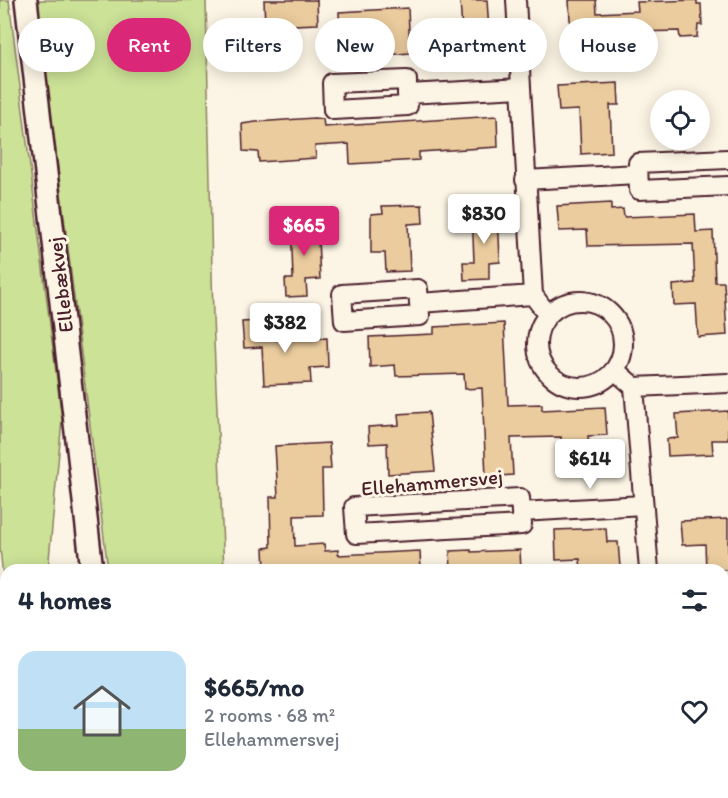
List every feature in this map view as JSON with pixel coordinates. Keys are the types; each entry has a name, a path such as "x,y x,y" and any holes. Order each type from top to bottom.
{"street":[{"name":"Ellebækvej","path":"26,0 91,564"},
{"path":"516,0 533,295 548,315"},
{"path":"407,94 521,88"},
{"path":"728,159 638,163 639,190 728,186"},
{"path":"525,180 638,174"},
{"path":"419,303 533,295"},
{"path":"577,301 594,302 608,310 619,323 624,339 623,356 616,370 603,382 586,388 568,386 553,378 542,365 537,348 539,330 548,315 561,305 577,301"},
{"path":"616,370 634,387 648,564"},
{"path":"634,387 728,383"},
{"name":"Ellehammersvej","path":"520,498 521,512 522,525 356,534 354,507 520,498"},
{"name":"Ellehammersvej","path":"521,512 643,505"}],"green space":[{"path":"0,0 9,0 62,420 49,564 2,564"},
{"path":"37,0 206,0 206,18 203,18 203,72 208,72 213,318 224,564 107,564 46,72 95,72 95,18 39,18"}],"building":[{"path":"264,0 317,0 318,18 315,18 315,24 303,25 303,18 265,18"},
{"path":"460,0 487,0 488,18 461,18"},
{"path":"569,0 596,0 597,13 638,11 637,2 697,0 697,4 701,4 702,25 698,25 697,37 680,38 679,31 658,31 658,18 570,18"},
{"path":"408,8 407,53 395,54 395,18 339,18 339,12"},
{"path":"618,83 619,105 610,105 612,152 581,154 579,110 559,111 557,86"},
{"path":"497,116 498,147 419,152 419,160 350,164 349,144 315,146 316,158 259,162 258,152 243,151 242,124 256,122 314,118 323,119 324,127"},
{"path":"611,203 611,210 623,209 624,217 695,214 696,232 713,231 715,282 724,282 727,335 698,337 696,304 674,305 673,285 695,283 693,244 588,246 587,230 559,231 557,206"},
{"path":"422,205 423,223 408,224 410,271 386,272 385,253 371,253 371,214 383,213 382,206"},
{"path":"498,210 500,262 489,263 489,279 464,280 463,262 474,262 472,211"},
{"path":"317,219 320,279 306,280 307,296 286,297 285,279 293,279 291,220"},
{"path":"274,320 275,340 327,338 328,367 310,368 311,383 264,385 262,347 244,348 242,322"},
{"path":"504,323 508,405 542,404 542,410 605,407 607,435 588,436 589,446 561,448 561,437 511,438 513,475 486,477 482,388 465,389 464,374 396,376 395,365 370,367 369,337 434,334 434,327"},
{"path":"728,411 728,440 712,440 713,454 668,456 667,439 678,438 676,414"},
{"path":"429,412 435,471 388,474 387,443 369,444 368,427 399,425 398,414"},
{"path":"329,443 331,469 322,469 323,515 294,516 295,546 324,544 325,551 338,550 338,555 420,551 421,564 265,564 264,548 271,547 270,497 278,497 275,446"},
{"path":"728,519 728,564 706,564 705,544 682,545 680,521"},
{"path":"606,528 607,542 618,542 620,564 580,564 580,559 556,560 555,530"},
{"path":"520,550 521,564 451,564 450,551"}]}
